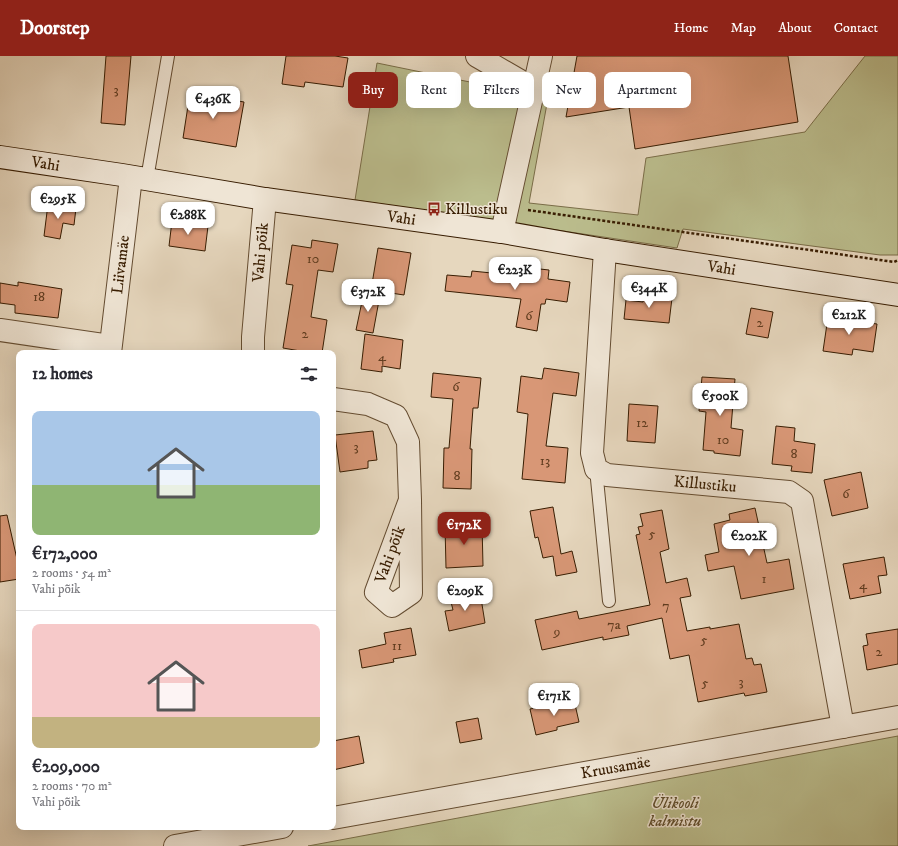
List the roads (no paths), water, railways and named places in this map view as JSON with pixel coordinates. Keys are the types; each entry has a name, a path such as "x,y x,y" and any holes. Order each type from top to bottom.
{"street":[{"path":"478,56 505,72"},
{"path":"534,89 541,56"},
{"path":"502,232 530,108"},
{"name":"Vahi","path":"0,157 265,199 502,232 606,250 898,295"},
{"name":"Liivamäe","path":"110,349 139,178"},
{"name":"Vahi põik","path":"253,350 265,199"},
{"path":"596,468 592,452 606,250"},
{"path":"875,291 898,283"},
{"path":"0,330 110,349"},
{"path":"336,399 368,404 396,416 408,442 410,500"},
{"name":"Killustiku","path":"596,468 607,475 789,492 802,501 843,727"},
{"name":"Kruusamäe","path":"336,817 898,717"},
{"path":"185,839 258,830"}],"lane":[{"path":"139,178 168,56"},
{"path":"596,468 609,601"}],"place":[{"name":"Killustiku","path":"434,209"}],"park label":[{"name":"Ülikooli kalmistu","path":"675,812"}]}
